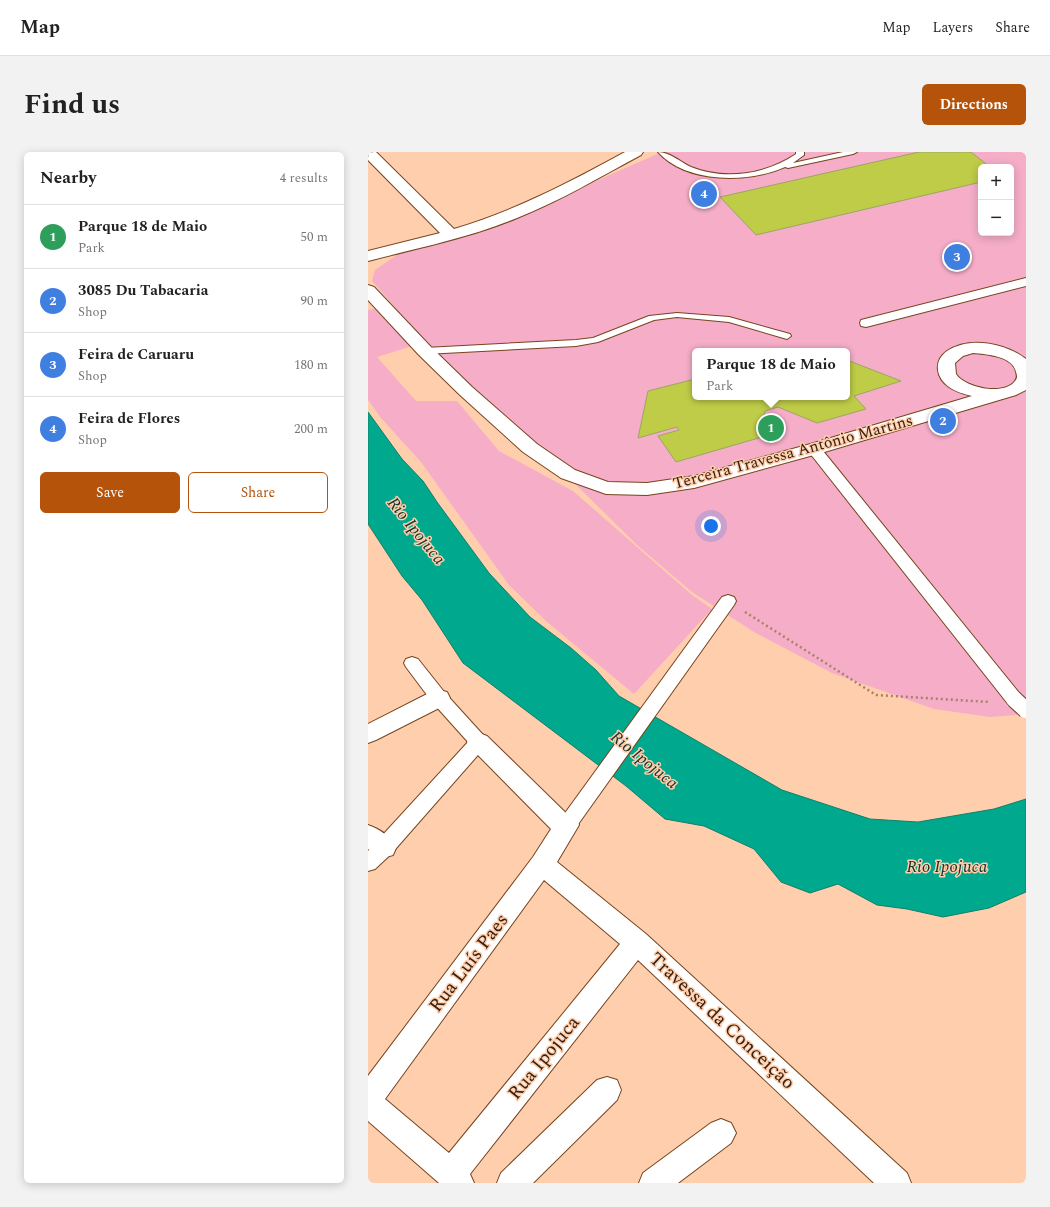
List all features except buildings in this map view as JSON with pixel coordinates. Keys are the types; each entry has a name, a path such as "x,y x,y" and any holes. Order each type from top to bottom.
{"street":[{"path":"368,152 451,235"},
{"path":"368,256 451,235 512,214 591,176 636,152"},
{"path":"866,323 1026,282"},
{"name":"Terceira Travessa Antônio Martins","path":"368,290 425,351 466,391 530,448 568,474 606,488 647,489 694,482 814,449 1002,393"},
{"path":"814,449 1020,704"},
{"path":"412,663 439,698 479,742 566,826 728,601"},
{"path":"368,734 439,698"},
{"path":"374,849 479,742"},
{"name":"Rua Luís Paes","path":"368,1099 542,864 566,826"},
{"name":"Travessa da Conceição","path":"542,864 637,942 896,1183"},
{"name":"Rua Ipojuca","path":"455,1178 637,942"},
{"path":"512,1183 607,1090"},
{"path":"368,1102 455,1178"},
{"path":"654,1183 721,1133"}],"lane":[{"path":"662,152 675,163 695,171 736,177 853,152"},
{"path":"776,168 791,162 800,155 800,152"},
{"path":"425,351 576,343 595,340 652,318 677,315 729,320 787,336"}],"path":[{"path":"728,601 876,695 994,702"}],"shaded area":[{"path":"662,152 1026,152 1026,714 990,717 934,709 832,673 754,632 692,592 637,545 542,451 442,361 372,281 375,270 401,252 498,224"},
{"path":"377,308 412,346 377,357 416,401 457,401 499,451 573,491 692,595 712,609 634,694 546,621 509,585 421,462 381,418 368,400 368,310"}],"water":[{"name":"Rio Ipojuca","path":"368,412 402,459 423,481 489,573 530,617 571,648 596,670 619,696 782,790 870,819 918,822 994,809 1026,799 1026,892 989,908 943,917 907,909 877,905 838,884 810,893 781,882 754,849 704,826 665,819 626,786 463,663 422,600 402,576 368,524"}],"place":[{"name":"Feira de Flores","path":"704,194"},
{"name":"Feira de Caruaru","path":"957,257"},
{"name":"3085 Du Tabacaria","path":"943,421"},
{"name":"Parque 18 de Maio","path":"771,428"}]}
